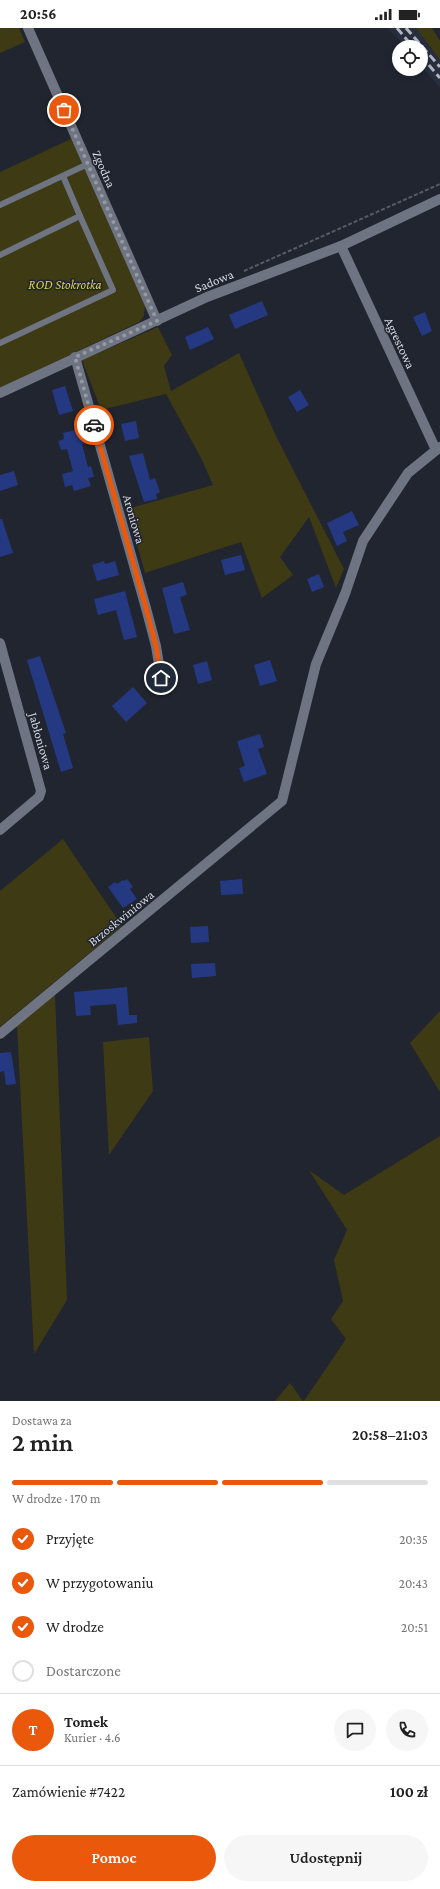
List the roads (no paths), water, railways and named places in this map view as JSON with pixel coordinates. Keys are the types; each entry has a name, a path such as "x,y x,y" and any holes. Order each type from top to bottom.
{"street":[{"name":"Zgodna","path":"28,28 157,321"},
{"name":"Sadowa","path":"0,392 207,297 341,246 440,199"},
{"name":"Agrestowa","path":"341,246 438,449"},
{"name":"Aroniowa","path":"75,357 146,608 163,689"},
{"name":"Brzoskwiniowa","path":"0,1034 282,801 316,664 345,594 363,541 408,472 438,449"},
{"name":"Jabłoniowa","path":"0,643 42,791 39,796 0,830"}],"lane":[{"path":"0,205 88,164"},
{"path":"0,343 113,290 63,176"},
{"path":"0,255 80,216"}],"railway":[{"path":"397,28 407,40"},
{"path":"406,28 440,67"},
{"path":"428,64 440,78"}],"park label":[{"name":"ROD Stokrotka","path":"65,284"}]}
